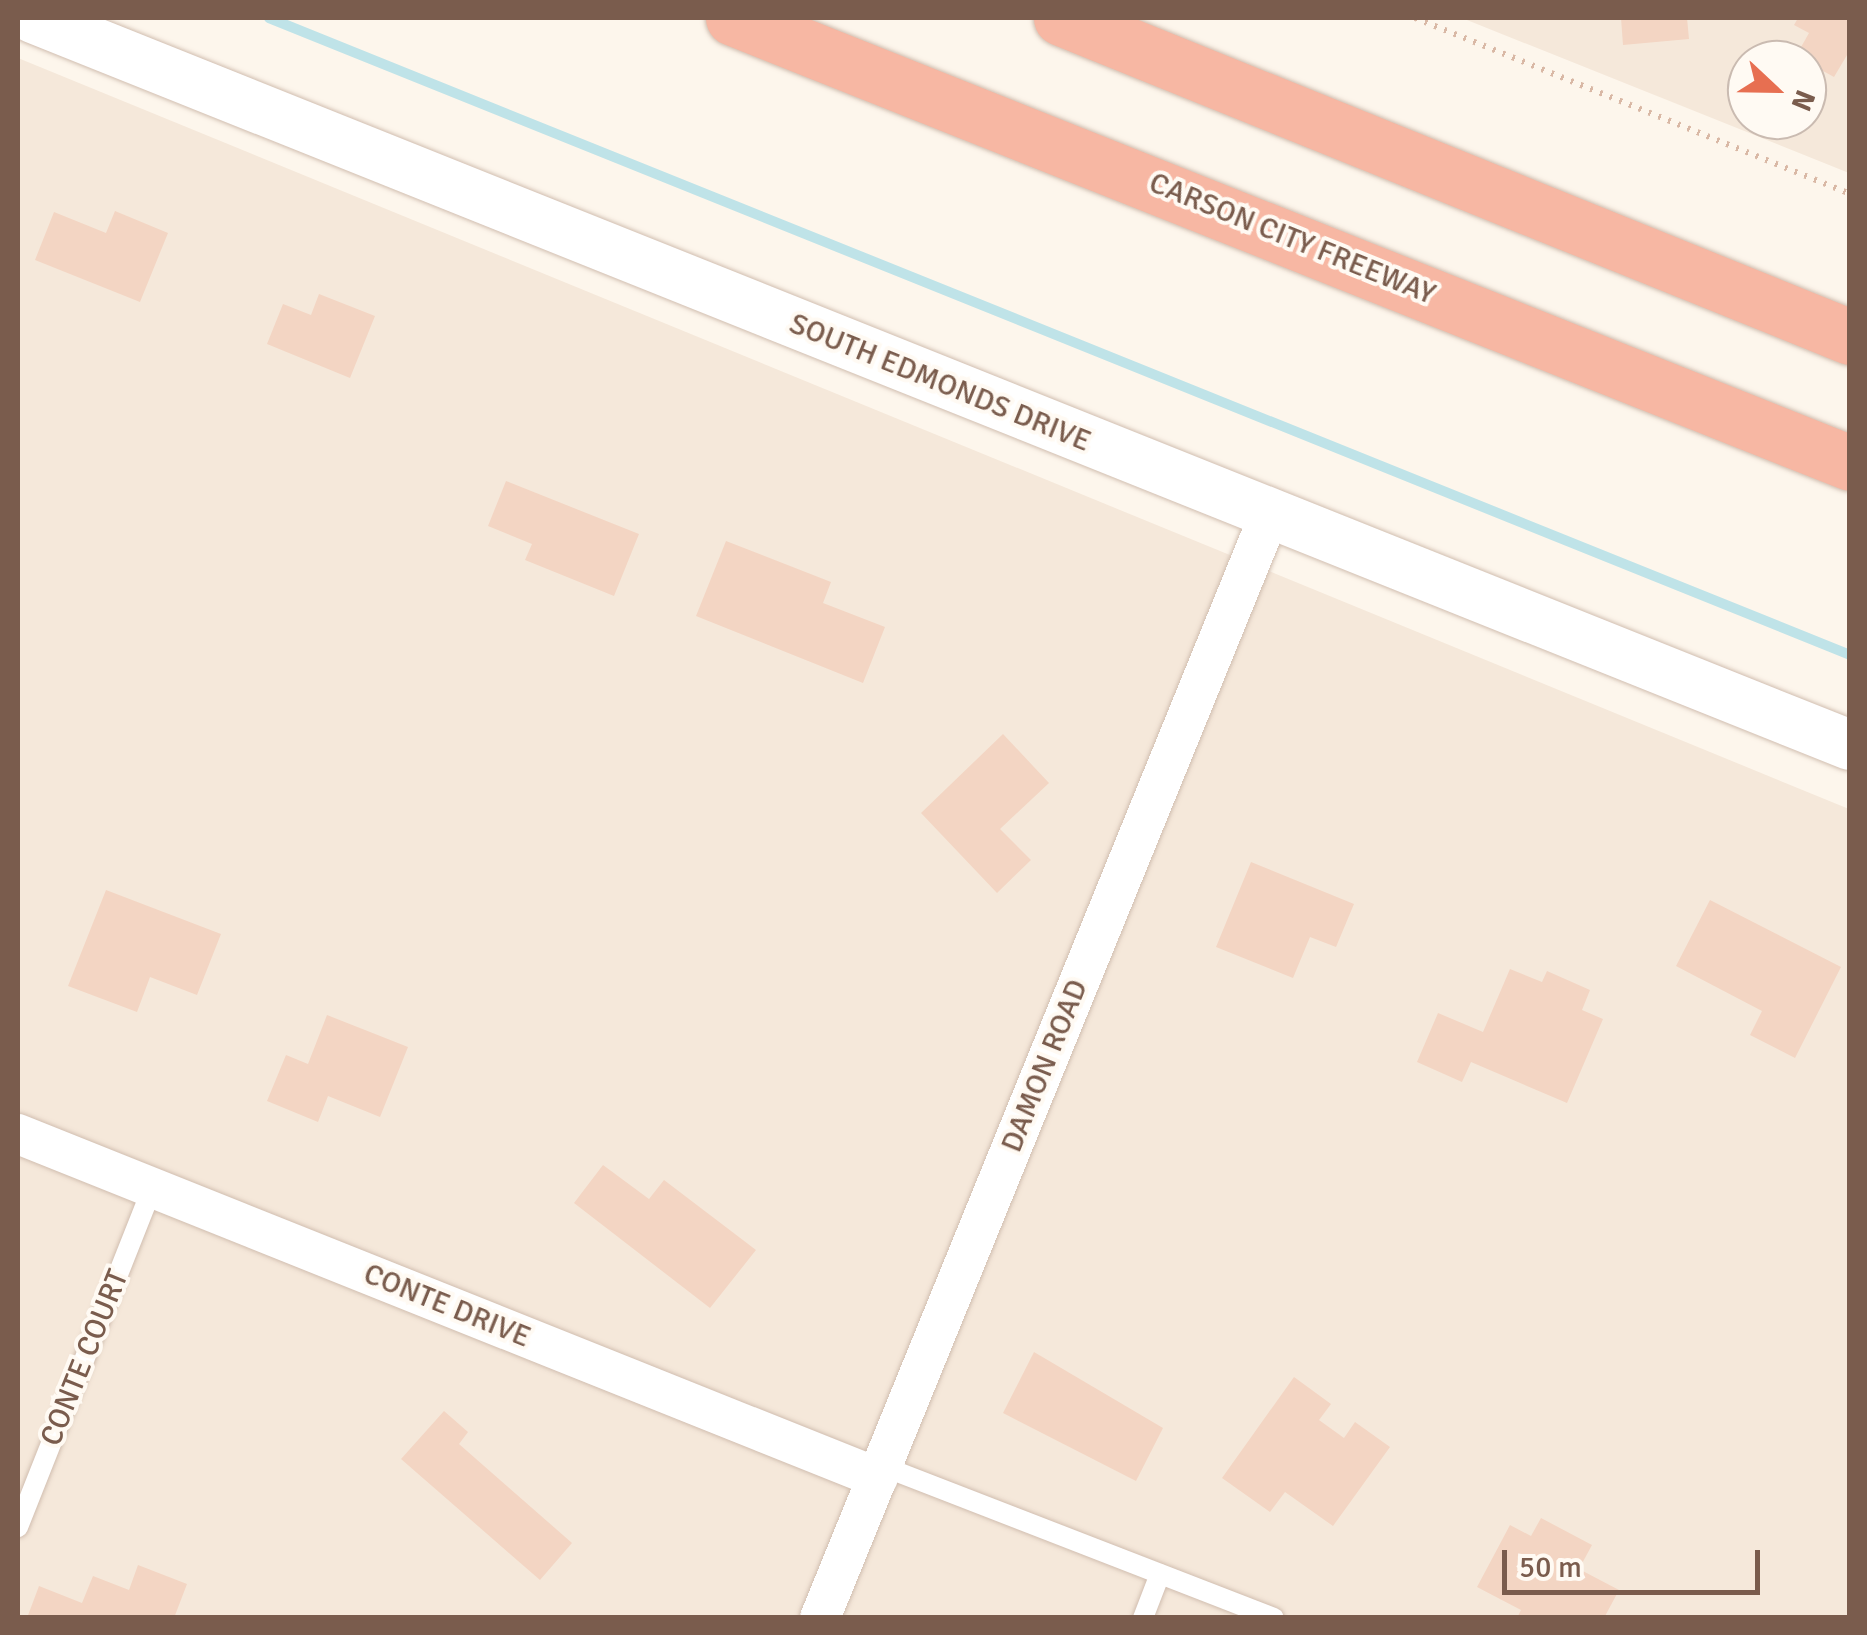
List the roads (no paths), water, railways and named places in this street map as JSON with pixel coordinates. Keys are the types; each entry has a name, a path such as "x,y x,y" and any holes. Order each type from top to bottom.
{"highway":[{"name":"CARSON CITY FREEWAY","path":"733,18 1850,463"},
{"path":"1061,18 1850,336"}],"street":[{"name":"SOUTH EDMONDS DRIVE","path":"33,18 1269,516 1850,745"},
{"name":"DAMON ROAD","path":"820,1618 1269,516"},
{"name":"CONTE DRIVE","path":"18,1134 880,1472"}],"lane":[{"name":"CONTE COURT","path":"18,1526 152,1188"},
{"name":"CONTE DRIVE","path":"880,1472 1274,1618"},
{"path":"1142,1618 1160,1574"}],"waterway":[{"path":"269,18 1850,655"}]}
